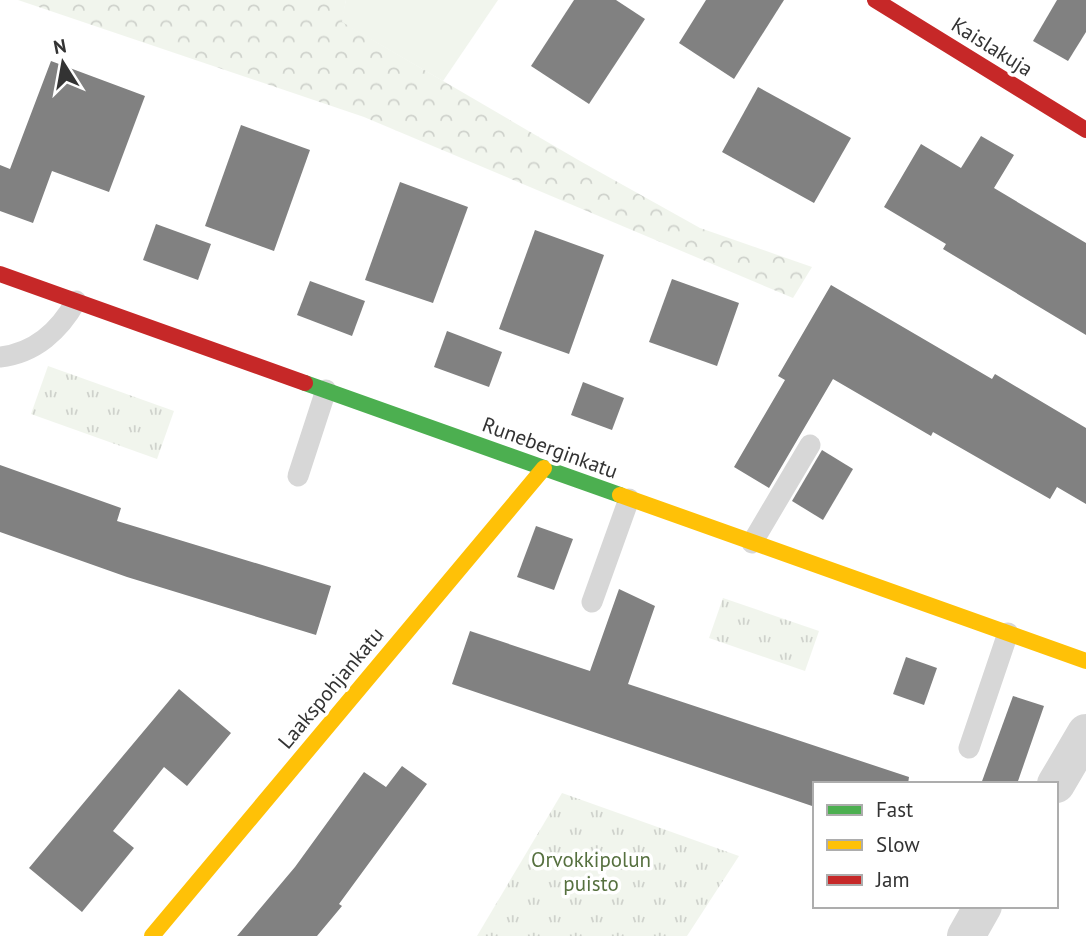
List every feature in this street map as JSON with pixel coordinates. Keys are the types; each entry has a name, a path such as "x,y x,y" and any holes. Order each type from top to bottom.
{"street":[{"name":"Kaislakuja","path":"875,0 1086,130"},
{"name":"Runeberginkatu","path":"0,274 1086,661"},
{"name":"Laakspohjankatu","path":"152,936 544,468"},
{"path":"1057,782 1086,733"},
{"path":"966,936 982,908"}],"lane":[{"path":"0,357 33,347 56,330 76,301"},
{"path":"298,476 326,390"},
{"path":"752,543 810,445"},
{"path":"592,602 629,499"},
{"path":"969,748 1008,633"}],"green space":[{"path":"18,0 346,0 342,22 580,161 700,228 812,267 793,298 364,117"},
{"path":"346,0 498,0 443,81 341,22"},
{"path":"48,366 174,411 157,459 31,414"},
{"path":"723,598 819,631 805,671 709,638"},
{"name":"Orvokkipolun puisto","path":"562,793 739,856 687,936 477,936"}],"building":[{"path":"574,0 616,0 645,19 589,104 531,66"},
{"path":"706,0 784,0 734,79 679,43"},
{"path":"1057,0 1086,0 1086,32 1068,61 1033,41"},
{"path":"51,61 145,96 109,192 52,171 33,223 0,211 0,165 10,169"},
{"path":"758,87 851,138 814,203 722,152"},
{"path":"241,125 310,150 274,251 205,226"},
{"path":"981,136 1014,155 994,188 1086,243 1086,335 943,249 946,244 884,207 921,144 961,168"},
{"path":"400,182 468,207 433,303 365,280"},
{"path":"156,224 211,244 198,280 143,260"},
{"path":"535,230 604,255 569,354 499,329"},
{"path":"672,279 739,303 717,366 649,342"},
{"path":"310,281 365,301 352,336 297,315"},
{"path":"831,285 992,379 995,374 1086,428 1086,504 1057,487 1050,499 933,432 931,436 833,379 769,488 734,467 785,380 778,376"},
{"path":"447,331 502,352 489,387 434,367"},
{"path":"583,382 624,398 612,430 571,415"},
{"path":"822,450 853,469 823,520 792,501"},
{"path":"0,465 121,508 117,521 331,586 316,635 127,577 0,532"},
{"path":"536,526 573,539 554,590 517,577"},
{"path":"619,589 655,606 628,684 909,777 908,782 813,782 813,806 452,684 470,631 590,671"},
{"path":"906,657 937,668 924,705 893,694"},
{"path":"179,689 231,733 187,786 164,767 113,831 134,848 82,912 29,868"},
{"path":"1013,696 1044,706 1018,782 982,782"},
{"path":"402,766 427,784 339,904 342,906 317,936 237,936 295,867 364,772 386,787"}],"traffic: fast":[{"path":"305,383 620,495"}],"traffic: slow":[{"path":"152,936 544,468"},
{"path":"620,495 1086,661"}],"traffic: jam":[{"path":"875,0 1086,130"},
{"path":"0,274 305,383"}]}
